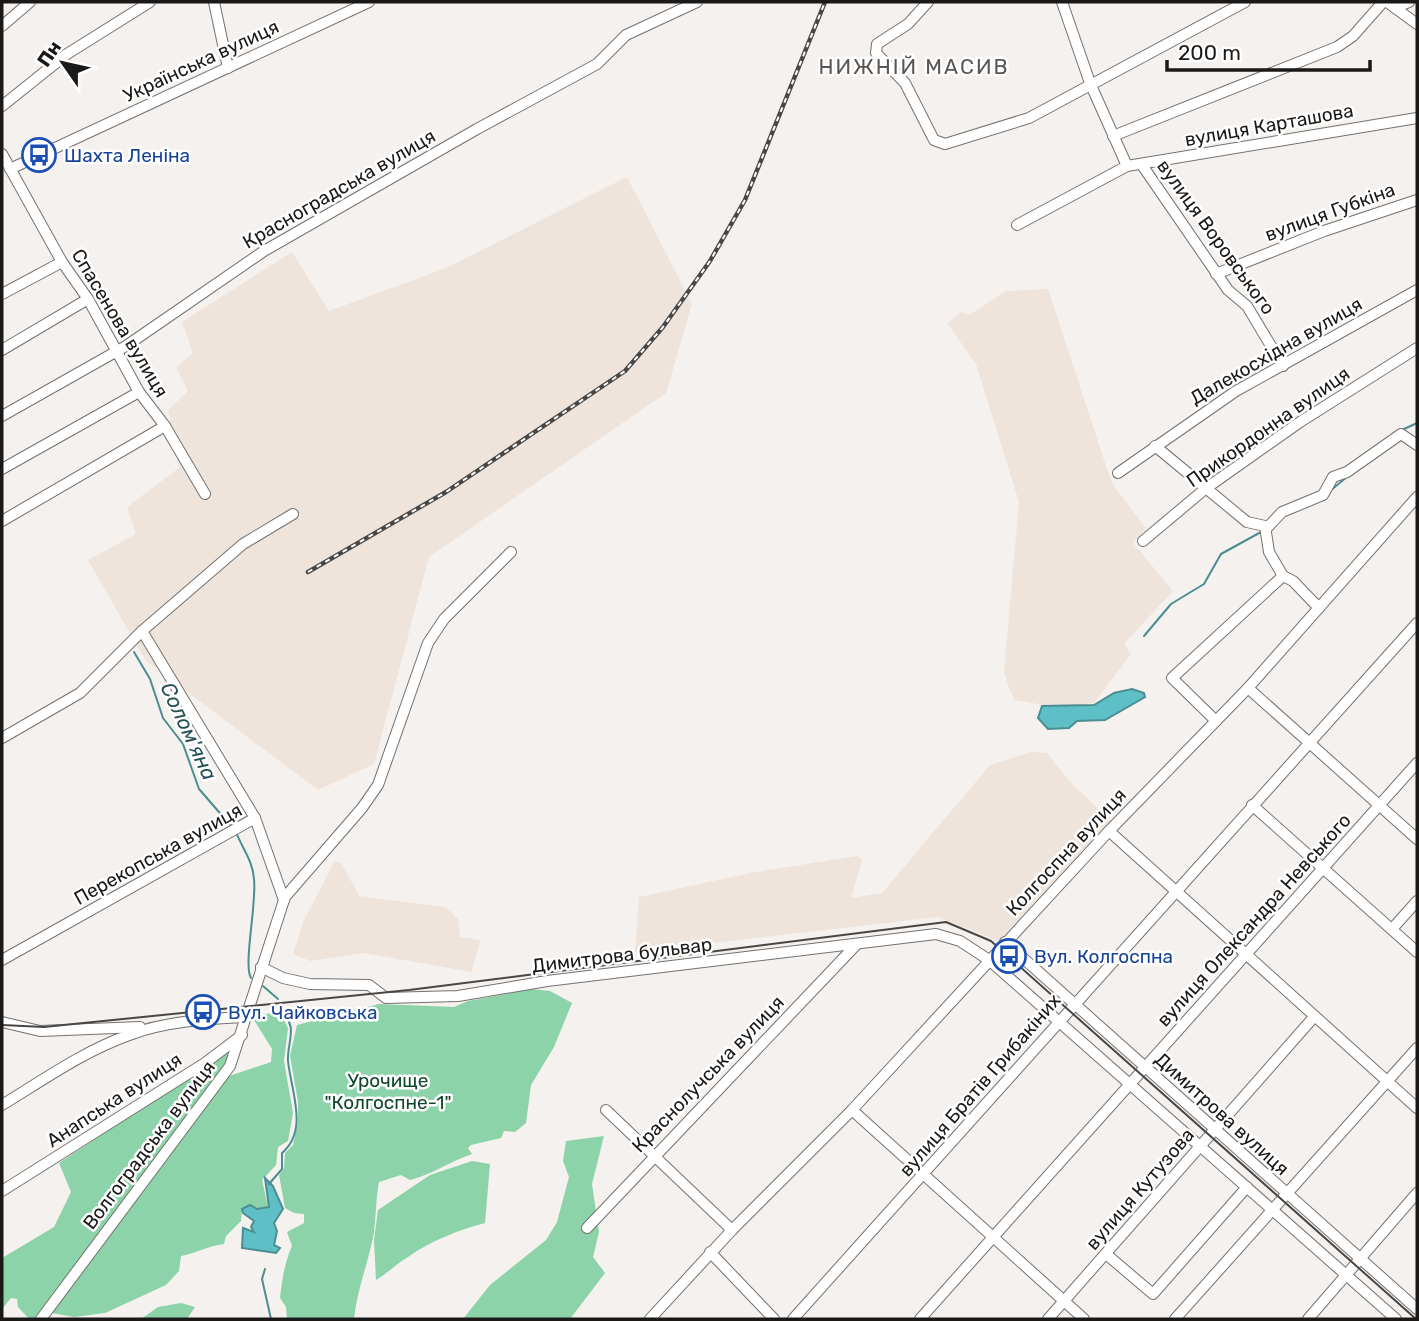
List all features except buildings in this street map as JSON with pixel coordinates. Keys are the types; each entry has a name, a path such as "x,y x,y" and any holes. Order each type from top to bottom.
{"street":[{"path":"2,26 30,2"},
{"path":"2,106 66,54 150,2"},
{"path":"214,2 228,68"},
{"name":"Українська вулиця","path":"10,169 369,2"},
{"name":"Красноградська вулиця","path":"2,416 116,352 264,251 597,64 626,35 697,2"},
{"path":"928,2 908,24 877,44 876,53 905,83 934,140 945,144 1029,118 1245,2"},
{"path":"1017,225 1127,166 1090,83 1062,2"},
{"path":"1113,136 1337,47 1388,4 1409,2"},
{"path":"1388,4 1417,24"},
{"name":"вулиця Карташова","path":"1127,166 1417,118"},
{"name":"Спасенова вулиця","path":"2,154 62,262 88,299 139,392 165,426 205,494"},
{"name":"вулиця Воровського","path":"1142,164 1216,274 1228,290 1247,306 1283,366"},
{"name":"вулиця Губкіна","path":"1216,274 1324,231 1417,200"},
{"path":"2,294 62,262"},
{"name":"Далекосхідна вулиця","path":"1118,473 1236,391 1417,290"},
{"path":"2,350 88,299"},
{"name":"Прикордонна вулиця","path":"1143,541 1205,489 1300,422 1417,348"},
{"path":"2,469 139,392"},
{"path":"2,521 165,426"},
{"path":"1266,529 1282,512 1323,495 1333,477 1347,472 1401,434 1417,444"},
{"path":"1154,446 1247,522 1265,526 1269,552 1283,576 1293,581 1319,608"},
{"name":"Колгоспна вулиця","path":"650,1319 710,1252 852,1110 1109,831 1248,688 1417,497"},
{"path":"2,738 80,693 142,631 243,544 293,514"},
{"name":"Волгоградська вулиця","path":"41,1319 230,1066 284,900 294,884 362,808 378,785 428,643 444,619 511,552"},
{"path":"1216,721 1172,678 1283,576"},
{"name":"вулиця Братів Грибакіних","path":"793,1319 1417,623"},
{"path":"142,631 256,818"},
{"path":"1248,688 1417,839"},
{"name":"вулиця Олександра Невського","path":"920,1319 994,1239 1130,1083 1246,958 1417,763"},
{"path":"1252,805 1417,952"},
{"name":"Перекопська вулиця","path":"2,960 256,818 284,900"},
{"path":"1109,831 1246,958 1417,1108"},
{"path":"1392,929 1417,901"},
{"name":"Димитрова бульвар","path":"261,967 283,978 310,984 369,985 386,998 393,999 468,995 547,981 936,934 960,941 989,960"},
{"name":"Димитрова вулиця","path":"1005,942 1144,1069 1417,1310"},
{"name":"Краснолучська вулиця","path":"587,1228 856,945"},
{"name":"Димитрова вулиця","path":"989,960 1396,1319"},
{"path":"2,1022 40,1031 156,1027 247,1017"},
{"name":"вулиця Кутузова","path":"1048,1319 1313,1018"},
{"path":"2,1105 86,1055 129,1035 156,1027"},
{"name":"Анапська вулиця","path":"2,1191 205,1063 242,1035"},
{"path":"1175,1319 1417,1048"},
{"path":"606,1110 732,1230"},
{"path":"852,1110 1084,1319"},
{"path":"1106,1254 1153,1294 1247,1187"},
{"path":"1308,1319 1417,1193"},
{"path":"710,1252 774,1319"}],"shaded area":[{"path":"627,177 692,304 666,393 429,557 374,764 318,790 146,661 88,560 136,534 127,507 179,468 168,410 188,391 176,367 193,353 182,322 292,252 329,311 446,268"},
{"path":"1048,289 1113,485 1146,528 1133,543 1173,591 1124,644 1131,654 1094,703 1055,707 1015,700 1004,672 1019,502 976,364 947,323 962,312 969,315 1006,291"},
{"path":"1031,752 1047,753 1070,782 1111,821 998,941 938,917 635,952 639,897 750,873 857,856 862,860 851,898 882,893 990,765"},
{"path":"335,861 342,864 359,896 445,907 458,919 460,937 480,940 472,972 363,953 310,961 293,954 304,920"}],"green space":[{"name":"Урочище \"Колгоспне-1\"","path":"532,989 550,991 572,1003 554,1047 531,1085 526,1123 515,1132 504,1131 501,1138 471,1145 468,1148 472,1154 426,1175 410,1180 401,1175 379,1182 374,1232 354,1319 287,1319 286,1307 280,1298 287,1258 292,1246 287,1232 304,1223 304,1214 285,1208 279,1175 284,1168 285,1153 293,1145 298,1121 298,1102 290,1056 297,1025 379,1004 454,1007 468,1001"},
{"name":"Урочище \"Колгоспне-1\"","path":"276,1013 283,1018 288,1028 284,1061 293,1113 288,1141 278,1147 276,1165 262,1180 268,1207 258,1209 248,1205 242,1209 241,1221 226,1236 224,1244 181,1256 179,1271 166,1285 105,1313 74,1317 52,1313 97,1248 229,1076 271,1062 272,1049 254,1020 255,1015"},
{"path":"231,1050 229,1061 36,1319 29,1319 18,1307 17,1299 11,1298 2,1309 2,1258 54,1227 71,1192 59,1163"},
{"path":"604,1136 592,1184 599,1232 593,1257 605,1273 570,1319 463,1319 490,1285 546,1240 557,1222 569,1177 563,1161 566,1141"},
{"name":"Урочище \"Колгоспне-1\"","path":"472,1161 490,1164 485,1223 426,1246 376,1280 374,1240 378,1210 430,1175"},
{"path":"181,1303 195,1307 187,1319 141,1319 158,1307"}],"water":[{"path":"1132,689 1144,693 1145,697 1105,720 1077,721 1069,728 1048,729 1038,718 1042,706 1094,705 1114,693"},
{"path":"265,1178 273,1186 283,1209 274,1223 277,1231 274,1245 280,1248 276,1253 242,1248 243,1228 254,1232 251,1227 254,1221 243,1213 242,1209 250,1205 257,1209 269,1207"}],"waterway":[{"path":"1402,430 1417,423"},
{"path":"1330,491 1348,476"},
{"path":"1144,636 1171,604 1204,584 1221,554 1261,532"},
{"name":"Солом'яна","path":"134,652 150,679 163,718 183,744 199,789 232,827"},
{"name":"Солом'яна","path":"236,832 249,860 254,879 249,960 251,978"},
{"name":"Солом'яна","path":"263,986 278,999"},
{"path":"269,1184 282,1169 282,1153 290,1144 297,1122 288,1061 291,1029 281,1011"},
{"name":"Солом'яна","path":"265,1269 262,1279 271,1319"}],"tram line":[{"path":"2,1025 44,1027 409,990 946,922 991,941 1416,1319"}],"railway":[{"path":"308,572 446,492 625,371 663,327 710,261 745,200 825,2"}],"place":[{"name":"Шахта Леніна","path":"39,155"},
{"name":"Вул. Колгоспна","path":"1009,956"},
{"name":"Вул. Чайковська","path":"203,1012"}],"district":[{"name":"НИЖНІЙ МАСИВ","path":"914,66"}]}
